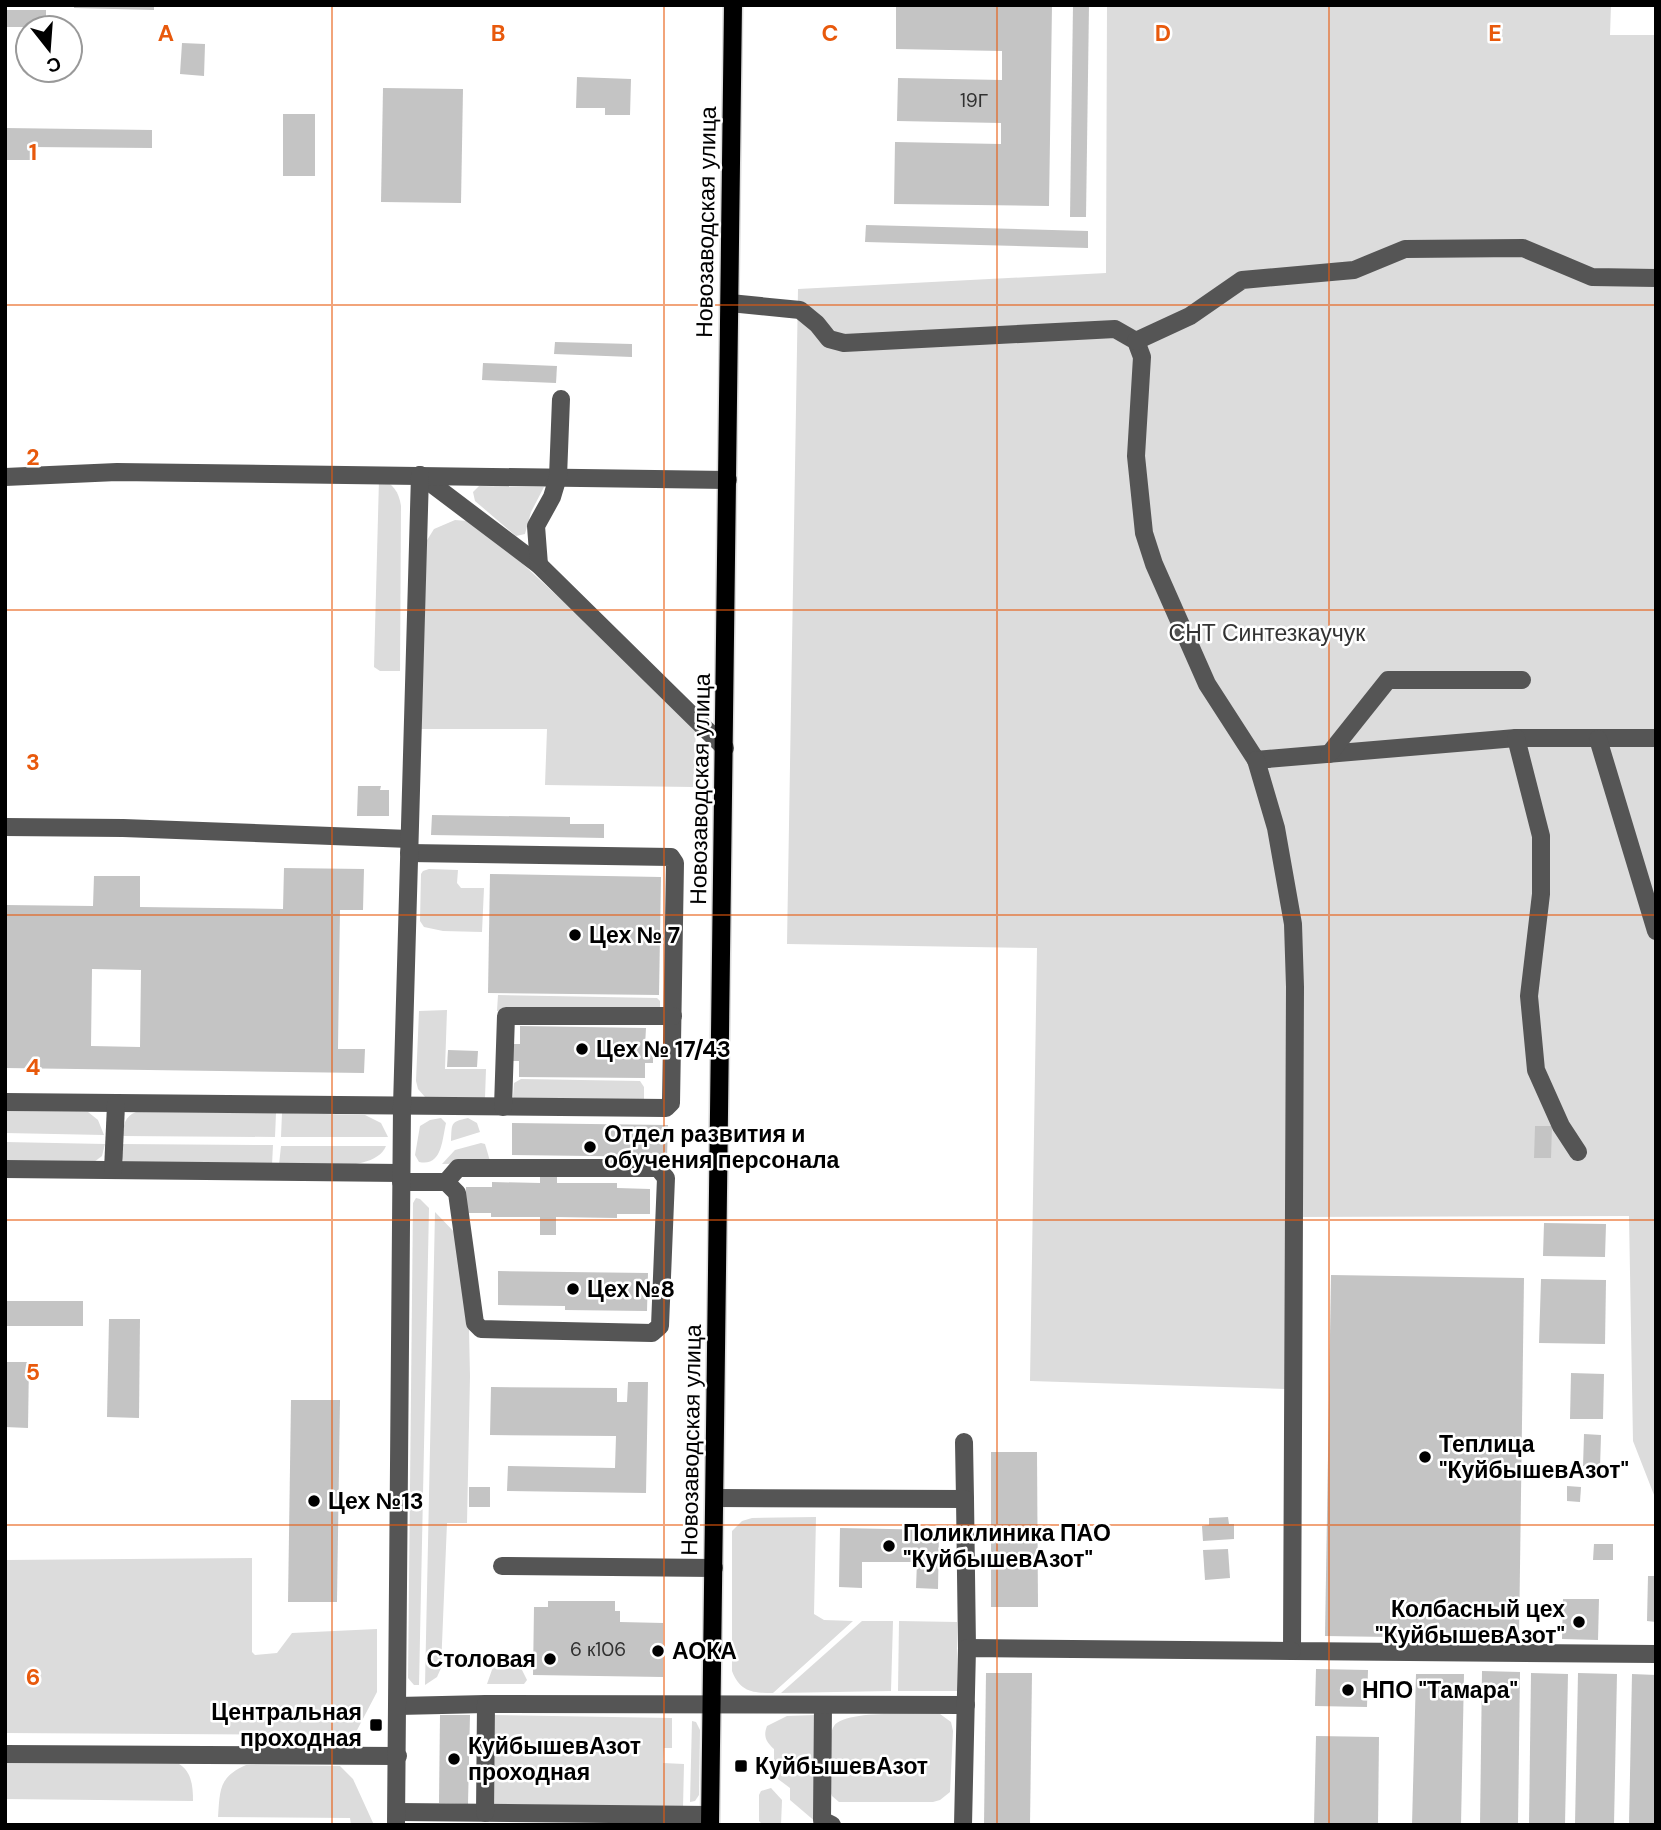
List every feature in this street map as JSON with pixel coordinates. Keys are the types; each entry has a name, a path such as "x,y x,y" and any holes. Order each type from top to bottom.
{"main road":[{"name":"Новозаводская улица","path":"710,1820 733,5"}],"street":[{"path":"1136,341 1190,316 1242,280 1354,270 1405,249 1523,248 1592,277 1656,278"},
{"path":"730,303 800,310 817,324 829,339 844,343 1115,329 1136,341 1142,357 1136,456 1143,533 1207,684 1256,760 1276,828 1293,924 1296,987 1292,1651"},
{"path":"539,565 536,526 552,496 558,477 561,399"},
{"path":"5,477 117,472 728,480"},
{"path":"420,475 539,565 725,748"},
{"path":"420,475 402,1106 397,1818 485,1813 710,1820"},
{"path":"1329,754 1388,680 1522,680"},
{"path":"1256,760 1516,738 1656,738"},
{"path":"1516,738 1541,836 1541,894 1529,996 1536,1070 1561,1126 1577,1152"},
{"path":"1598,738 1656,931"},
{"path":"5,827 123,828 409,846 671,857 675,863 671,1103 666,1108 5,1102"},
{"path":"503,1107 506,1016 673,1016"},
{"path":"113,1170 116,1105"},
{"path":"5,1169 401,1177 446,1182 457,1193 475,1323 481,1329 652,1333 660,1326 666,1178 658,1168 458,1168 446,1182"},
{"path":"963,1825 967,1648 964,1442"},
{"path":"715,1498 965,1499"},
{"path":"502,1566 713,1568"},
{"path":"967,1648 1656,1654"},
{"path":"485,1813 486,1704"},
{"path":"823,1705 822,1820 832,1825"},
{"path":"398,1706 966,1705"},
{"path":"5,1754 398,1756"}],"green space":[{"name":"СНТ Синтезкаучук","path":"1107,5 1611,5 1610,35 1656,35 1656,1500 1633,1441 1629,1216 1289,1217 1286,1389 1030,1381 1037,948 787,944 798,289 1106,273"},
{"path":"379,479 394,489 401,506 400,671 380,671 374,667"},
{"path":"479,486 544,487 531,512 525,534 516,536 475,501 473,492"},
{"path":"455,520 468,521 482,529 691,720 696,730 693,787 545,785 547,729 419,729 424,545 434,529"},
{"path":"429,869 458,870 457,883 461,888 484,888 482,932 443,931 424,927 420,921 421,874"},
{"path":"498,995 657,998 660,1008 657,1012 497,1011"},
{"path":"447,1010 445,1069 486,1069 485,1098 425,1097 418,1089 416,1081 419,1011"},
{"path":"521,1079 640,1081 644,1087 644,1100 516,1101 513,1097 514,1083"},
{"path":"5,1111 88,1112 98,1120 104,1135 5,1133"},
{"path":"136,1112 276,1113 275,1137 123,1136 125,1121"},
{"path":"282,1113 365,1115 381,1123 388,1137 281,1137"},
{"path":"441,1118 446,1123 440,1151 432,1160 419,1162 415,1155 420,1126"},
{"path":"468,1118 477,1123 480,1132 451,1141 453,1124"},
{"path":"5,1142 105,1144 102,1156 94,1162 5,1161"},
{"path":"121,1144 273,1145 272,1165 124,1162 121,1157"},
{"path":"485,1144 490,1161 442,1164 455,1150"},
{"path":"281,1146 386,1146 379,1155 368,1161 322,1166 279,1165"},
{"path":"416,1198 429,1208 419,1685 414,1685 408,1678 413,1203"},
{"path":"435,1212 457,1235 469,1330 467,1523 447,1523 441,1668 437,1677 425,1685"},
{"path":"816,1517 814,1614 824,1620 853,1621 773,1693 748,1690 739,1683 732,1671 732,1531 742,1521 752,1518"},
{"path":"252,1558 252,1652 255,1655 277,1653 292,1633 377,1629 377,1692 356,1732 350,1735 5,1733 5,1560"},
{"path":"862,1621 893,1621 891,1691 781,1693"},
{"path":"899,1621 957,1622 957,1691 898,1691"},
{"path":"518,1662 527,1680 524,1684 487,1684 494,1664"},
{"path":"940,1714 951,1722 953,1731 950,1792 940,1800 839,1802 832,1796 830,1757 834,1726 852,1717 867,1715"},
{"path":"492,1715 672,1718 672,1748 664,1748 663,1763 684,1764 683,1808 490,1804"},
{"path":"815,1715 817,1823 790,1800 790,1788 774,1776 774,1749 765,1736 767,1726 787,1716"},
{"path":"692,1721 696,1722 700,1730 699,1795 695,1801 690,1802"},
{"path":"6,1763 179,1764 189,1776 193,1801 5,1799"},
{"path":"246,1765 340,1766 353,1779 374,1825 351,1825 350,1818 218,1817 219,1799 226,1779"},
{"path":"771,1788 782,1800 781,1825 763,1825 759,1821 759,1795 761,1791"}],"building":[{"path":"74,5 154,5 154,10 74,8"},
{"path":"896,5 1052,5 1049,206 894,204 895,142 1001,144 1001,123 897,121 898,78 1002,80 1002,51 896,49"},
{"path":"1073,5 1089,5 1086,217 1070,217"},
{"path":"5,10 46,10 46,14 14,14 14,27 5,27"},
{"path":"182,43 205,44 204,76 180,74"},
{"path":"577,77 631,79 630,115 605,115 605,108 576,108"},
{"path":"383,88 463,89 461,203 381,202"},
{"path":"283,114 315,114 315,176 283,176"},
{"path":"5,128 152,130 152,148 31,147 31,160 5,160"},
{"path":"866,225 1088,231 1088,248 865,242"},
{"path":"555,342 632,344 632,357 554,354"},
{"path":"483,363 557,366 556,383 482,380"},
{"path":"358,786 381,786 380,790 389,790 389,816 357,816"},
{"path":"432,815 570,817 570,824 604,824 604,838 431,835"},
{"path":"284,868 364,869 363,910 340,910 338,1049 365,1049 364,1073 5,1068 5,905 93,906 94,876 140,876 140,907 283,909","holes":["92,969 141,970 140,1047 91,1046"]},
{"name":"Цех № 7","path":"490,874 661,877 659,995 488,993"},
{"name":"Цех № 17/43","path":"520,1026 646,1028 645,1046 653,1046 653,1063 645,1063 645,1078 519,1077 519,1061 510,1061 511,1044 520,1044"},
{"path":"448,1050 478,1051 477,1067 447,1067"},
{"name":"Отдел развития и обучения персонала","path":"512,1123 668,1125 667,1157 512,1155"},
{"path":"1535,1126 1552,1126 1551,1158 1534,1158"},
{"path":"540,1162 557,1162 557,1183 617,1183 617,1188 650,1189 650,1214 617,1214 617,1218 556,1217 556,1235 540,1235 540,1217 491,1217 491,1213 466,1213 466,1187 492,1187 492,1182 540,1183"},
{"path":"1544,1223 1606,1224 1605,1257 1543,1256"},
{"name":"Цех №8","path":"498,1271 648,1273 647,1311 565,1310 565,1306 498,1305"},
{"name":"Теплица \"КуйбышевАзот\"","path":"1331,1275 1524,1278 1519,1639 1325,1636"},
{"path":"1541,1279 1606,1280 1605,1344 1539,1343"},
{"path":"5,1301 83,1301 83,1326 5,1326"},
{"path":"109,1319 140,1319 139,1418 107,1417"},
{"path":"5,1362 29,1362 28,1428 5,1427"},
{"path":"1571,1373 1604,1374 1603,1419 1570,1419"},
{"path":"628,1382 648,1382 646,1493 507,1491 508,1466 615,1468 616,1436 490,1435 491,1387 617,1388 617,1402 627,1402"},
{"name":"Цех №13","path":"291,1400 340,1400 337,1602 288,1602"},
{"path":"1584,1434 1601,1435 1600,1467 1583,1466"},
{"path":"991,1452 1037,1452 1038,1607 991,1607"},
{"path":"1567,1486 1581,1487 1580,1502 1567,1501"},
{"path":"469,1487 490,1487 490,1507 469,1507"},
{"path":"1228,1517 1229,1524 1234,1524 1234,1539 1203,1541 1202,1526 1209,1525 1209,1518"},
{"name":"Поликлиника ПАО \"КуйбышевАзот\"","path":"840,1528 939,1530 938,1589 916,1588 917,1562 862,1562 862,1588 839,1587"},
{"path":"1594,1544 1613,1544 1613,1560 1593,1560"},
{"path":"1228,1549 1230,1578 1205,1580 1203,1550"},
{"path":"1648,1576 1656,1576 1656,1622 1647,1621"},
{"path":"1563,1599 1599,1599 1598,1640 1562,1639"},
{"path":"548,1601 615,1601 615,1611 620,1611 620,1622 663,1623 663,1677 533,1675 534,1607 548,1607"},
{"path":"1316,1669 1368,1670 1367,1707 1315,1706"},
{"path":"1482,1671 1520,1672 1518,1825 1480,1825"},
{"path":"986,1673 1032,1673 1030,1825 984,1825"},
{"path":"1531,1673 1568,1674 1565,1825 1529,1825"},
{"path":"1578,1673 1617,1674 1614,1825 1575,1825"},
{"path":"1416,1674 1464,1674 1461,1825 1412,1825"},
{"path":"1632,1674 1656,1675 1656,1825 1629,1825"},
{"name":"КуйбышевАзот проходная","path":"440,1715 470,1715 468,1804 439,1803"},
{"path":"1316,1736 1379,1737 1378,1825 1314,1825"}],"place":[{"name":"Цех № 7","path":"575,935"},
{"name":"Цех № 17/43","path":"582,1049"},
{"name":"Отдел развития и обучения персонала","path":"590,1147"},
{"name":"Цех №8","path":"573,1289"},
{"name":"Теплица \"КуйбышевАзот\"","path":"1425,1457"},
{"name":"Цех №13","path":"314,1501"},
{"name":"Поликлиника ПАО \"КуйбышевАзот\"","path":"889,1546"},
{"name":"Колбасный цех \"КуйбышевАзот\"","path":"1579,1622"},
{"name":"АОКА","path":"658,1651"},
{"name":"Столовая","path":"550,1659"},
{"name":"НПО \"Тамара\"","path":"1348,1690"},
{"name":"Центральная проходная","path":"376,1725"},
{"name":"КуйбышевАзот проходная","path":"454,1759"},
{"name":"КуйбышевАзот","path":"741,1766"}]}
